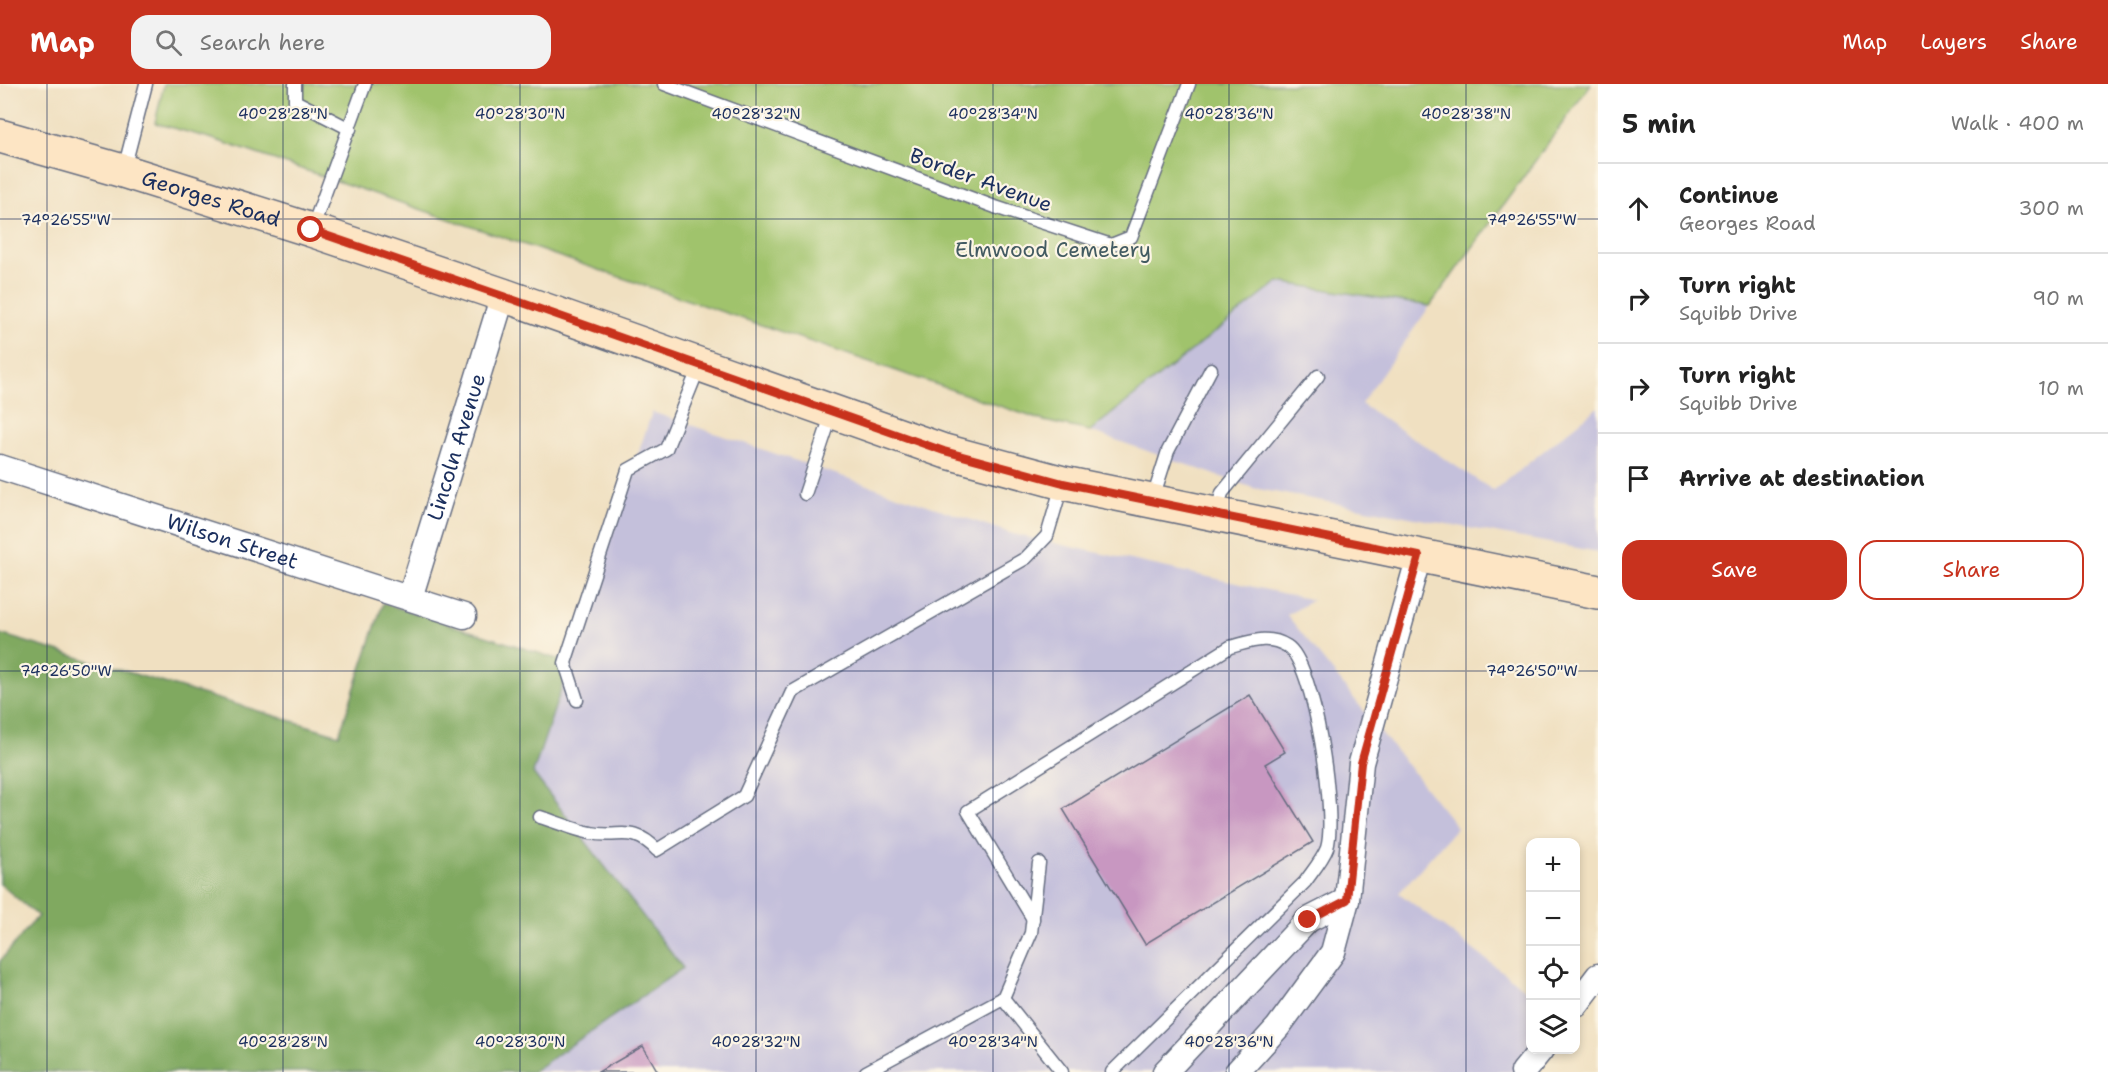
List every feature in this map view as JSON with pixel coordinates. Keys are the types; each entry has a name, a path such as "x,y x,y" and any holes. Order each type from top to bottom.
{"street":[{"name":"Georges Road","path":"0,136 123,171 311,230 944,451 1063,483 1159,504 1598,592"},
{"name":"Lincoln Avenue","path":"410,598 503,296"},
{"name":"Wilson Street","path":"0,467 464,616"},
{"path":"1237,1072 1278,1027 1333,952 1347,900 1361,763 1419,556"},
{"path":"1165,1072 1308,920 1347,900"},
{"path":"1579,1000 1598,976"},
{"path":"1524,1072 1538,1054"}],"lane":[{"path":"123,171 146,84"},
{"path":"295,84 295,101 350,129"},
{"path":"311,230 365,84"},
{"name":"Border Avenue","path":"664,84 994,207 1111,245 1131,237 1189,84"},
{"path":"577,700 564,663 627,470 666,449 700,366"},
{"path":"1159,504 1168,450 1211,369"},
{"path":"1215,515 1222,493 1318,376"},
{"path":"806,494 832,413"},
{"path":"540,817 592,834 625,833 645,838 657,850 744,796 792,692 1026,558 1047,536 1063,483"},
{"path":"1033,919 968,811 1230,647 1262,638 1288,646 1304,670 1317,713 1329,807 1327,848 1305,882 1112,1072"},
{"path":"866,1072 1004,998 1031,933 1039,863"},
{"path":"1004,998 1062,1072"}],"shaded area":[{"path":"1278,281 1430,306 1361,404 1494,491 1598,407 1598,552 1253,488 1090,431"},
{"path":"652,412 1013,534 1313,600 1287,615 1457,827 1399,893 1526,990 1526,1054 1531,1054 1534,1072 532,1072 683,968 533,773"}],"green space":[{"name":"Elmwood Cemetery","path":"164,84 1591,84 1430,306 1278,282 1090,431 1044,421 213,139 155,123"},
{"path":"383,603 570,663 533,773 683,968 532,1072 0,1072 0,961 38,916 0,884 0,634 339,735"}],"building":[{"path":"1250,695 1285,752 1265,764 1313,842 1145,944 1063,809"},
{"path":"643,1046 658,1072 598,1072"}],"route":[{"path":"311,230 944,451 1063,483 1419,556 1361,763 1359,801 1347,900 1308,920"}]}
